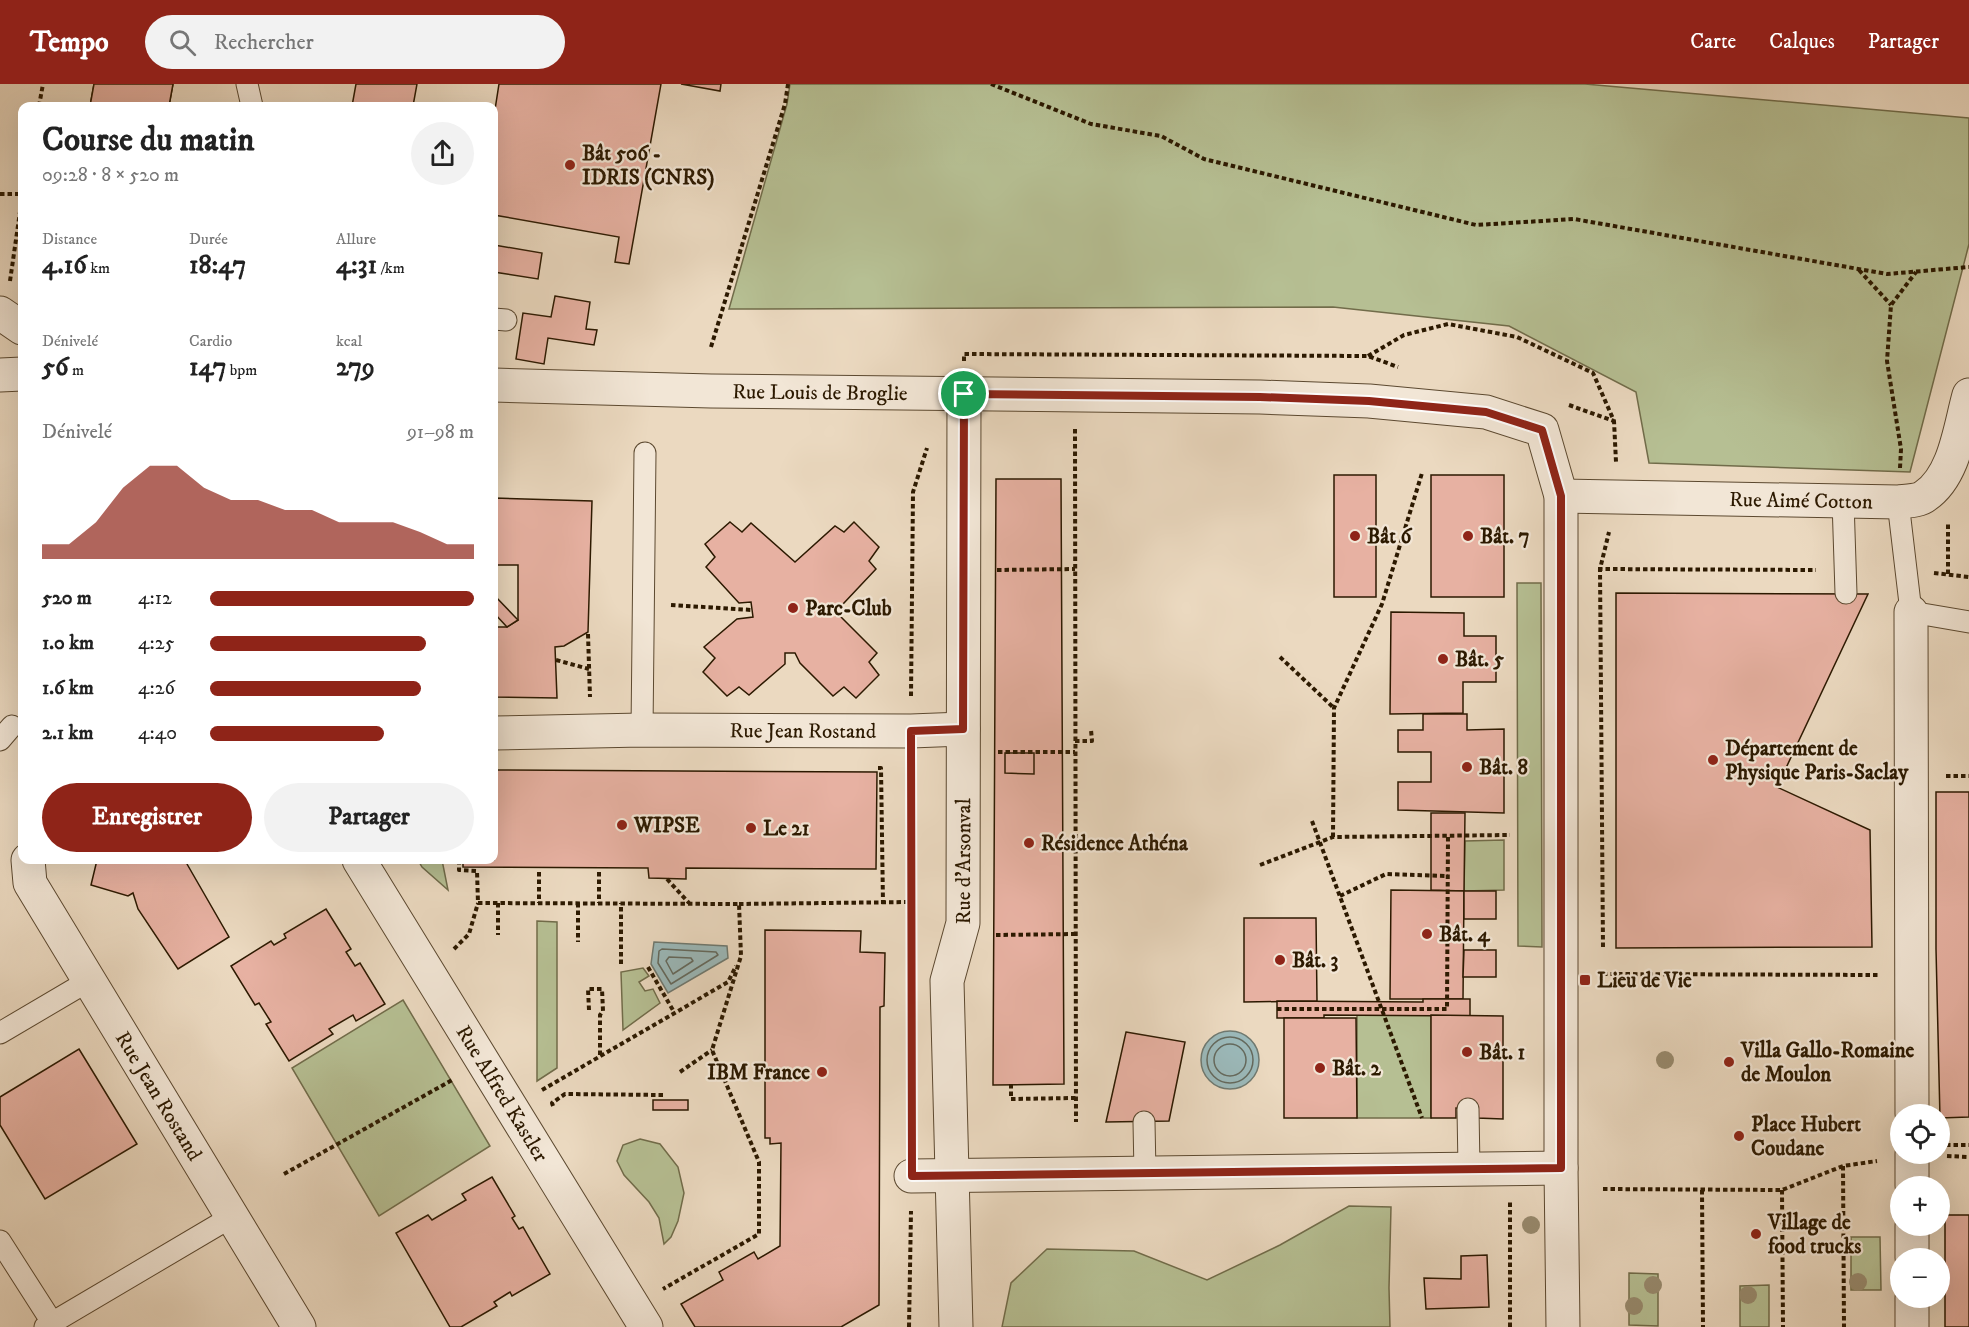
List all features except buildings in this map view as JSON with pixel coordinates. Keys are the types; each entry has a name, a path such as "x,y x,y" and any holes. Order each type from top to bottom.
{"street":[{"path":"5,299 18,321"},
{"path":"0,375 18,374"},
{"name":"Rue Louis de Broglie","path":"498,385 711,391 1271,397 1369,401 1486,412 1542,430 1561,496"},
{"name":"Rue d'Arsonval","path":"956,1327 947,981 963,922 964,394"},
{"name":"Rue Aimé Cotton","path":"1561,496 1898,502 1924,498 1941,482 1948,470 1969,395"},
{"path":"1561,496 1563,1327"},
{"path":"1911,612 1912,1104"},
{"name":"Rue Jean Rostand","path":"498,733 963,729"},
{"name":"Rue Jean Rostand","path":"28,864 30,883 299,1327"},
{"name":"Rue Alfred Kastler","path":"361,864 638,1313"},
{"path":"912,1176 1561,1168"},
{"path":"1912,1308 1912,1327"}],"lane":[{"path":"246,84 251,102"},
{"path":"642,730 645,453"},
{"path":"1843,501 1846,593"},
{"path":"1898,502 1911,612 1969,622"},
{"path":"0,1033 90,980"},
{"path":"1468,1109 1469,1168"},
{"path":"1144,1122 1145,1173"},
{"path":"0,1241 51,1326 233,1216"}],"path":[{"path":"40,102 43,84"},
{"path":"711,347 785,104 788,84"},
{"path":"991,84 1091,124 1161,136 1204,159 1476,225 1574,219 1887,274 1969,267"},
{"path":"0,194 18,196"},
{"path":"5,299 18,224"},
{"path":"14,252 18,253"},
{"path":"1858,269 1891,305"},
{"path":"1898,502 1901,449 1887,361 1891,305 1916,272"},
{"path":"964,394 964,354 1368,356 1404,335 1448,324 1517,337 1593,373 1614,421"},
{"path":"1075,425 1076,1122"},
{"path":"1334,837 1334,708 1382,604 1422,473"},
{"path":"912,974 913,492"},
{"path":"1603,947 1600,569 1846,570"},
{"path":"996,570 1075,570"},
{"path":"1948,574 1969,577"},
{"path":"644,603 752,610"},
{"path":"588,634 591,731"},
{"path":"1280,657 1334,708"},
{"path":"556,660 589,669"},
{"path":"1075,741 1092,741 1091,730"},
{"path":"995,752 1076,752"},
{"path":"869,768 881,768 883,904"},
{"path":"1312,821 1422,1118"},
{"path":"1277,1009 1447,1009 1448,835"},
{"path":"1260,865 1334,837 1510,835"},
{"path":"459,864 459,870 477,871 478,903 469,934 454,949 460,958"},
{"path":"539,872 539,903"},
{"path":"599,872 599,903"},
{"path":"1340,896 1386,874 1448,876"},
{"path":"667,879 689,903"},
{"path":"478,903 911,903"},
{"path":"498,903 498,935"},
{"path":"578,903 578,942"},
{"path":"621,903 621,964"},
{"path":"680,1072 712,1050 741,956 738,904"},
{"path":"994,934 1076,934"},
{"path":"513,1112 535,1094 728,982 741,956"},
{"path":"648,967 674,1012"},
{"path":"1604,974 1912,975"},
{"path":"589,1010 588,989 602,989 600,1057"},
{"path":"638,1313 657,1292 759,1234 759,1162 712,1050"},
{"path":"284,1174 485,1064"},
{"path":"909,1327 912,1069"},
{"path":"1011,1084 1011,1099 1076,1098"},
{"path":"553,1112 552,1102 565,1094 663,1095"},
{"path":"1950,1151 1969,1145"},
{"path":"1603,1190 1782,1190 1843,1166 1890,1162"},
{"path":"1843,1166 1844,1327"},
{"path":"1702,1190 1703,1327"},
{"path":"1782,1190 1783,1327"},
{"path":"1510,1195 1510,1327"}],"green space":[{"path":"790,84 1585,84 1969,118 1969,244 1910,472 1649,463 1636,392 1509,326 1333,307 729,309 787,104"},
{"path":"1517,583 1541,583 1542,947 1518,946"},
{"path":"1504,840 1504,890 1464,891 1465,841"},
{"path":"420,864 443,864 448,890"},
{"path":"537,921 557,922 557,1068 537,1081"},
{"path":"643,968 649,976 639,982 645,991 653,989 660,1003 623,1030 621,972"},
{"path":"403,1000 490,1146 379,1216 292,1068"},
{"path":"1357,1015 1431,1015 1431,1118 1357,1118"},
{"path":"640,1139 660,1144 678,1167 684,1193 678,1221 671,1237 664,1244 659,1218 649,1202 624,1175 617,1161 623,1145"},
{"path":"1349,1206 1391,1207 1390,1327 1002,1327 1011,1283 1047,1249 1134,1251 1207,1280 1280,1245"},
{"path":"1851,1237 1880,1237 1881,1290 1851,1290"},
{"path":"1629,1273 1658,1274 1658,1326 1629,1325"},
{"path":"1769,1285 1769,1327 1740,1327 1740,1286"}],"water":[{"path":"654,942 727,946 728,958 668,993 651,964"},
{"path":"1224,1031 1236,1031 1251,1039 1259,1054 1259,1066 1251,1081 1236,1089 1224,1089 1209,1081 1201,1066 1201,1054 1209,1039"}],"place":[{"name":"Bât 506 - IDRIS (CNRS)","path":"570,165"},
{"name":"Bât 6","path":"1355,536"},
{"name":"Bât. 7","path":"1468,536"},
{"name":"Parc-Club","path":"793,608"},
{"name":"Bât. 5","path":"1443,659"},
{"name":"Département de Physique Paris-Saclay","path":"1713,760"},
{"name":"Bât. 8","path":"1467,767"},
{"name":"WIPSE","path":"622,825"},
{"name":"Le 21","path":"751,828"},
{"name":"Résidence Athéna","path":"1029,843"},
{"name":"Bât. 4","path":"1427,934"},
{"name":"Bât. 3","path":"1280,960"},
{"name":"Lieu de Vie","path":"1585,980"},
{"name":"Bât. 1","path":"1467,1052"},
{"name":"Villa Gallo-Romaine de Moulon","path":"1729,1062"},
{"name":"Bât. 2","path":"1320,1068"},
{"name":"IBM France","path":"822,1072"},
{"name":"Place Hubert Coudane","path":"1739,1136"},
{"name":"Village de food trucks","path":"1756,1234"}],"route":[{"path":"964,394 1260,397 1369,401 1486,412 1542,430 1561,496 1561,1168 912,1176 911,731 963,729 964,394"}]}
